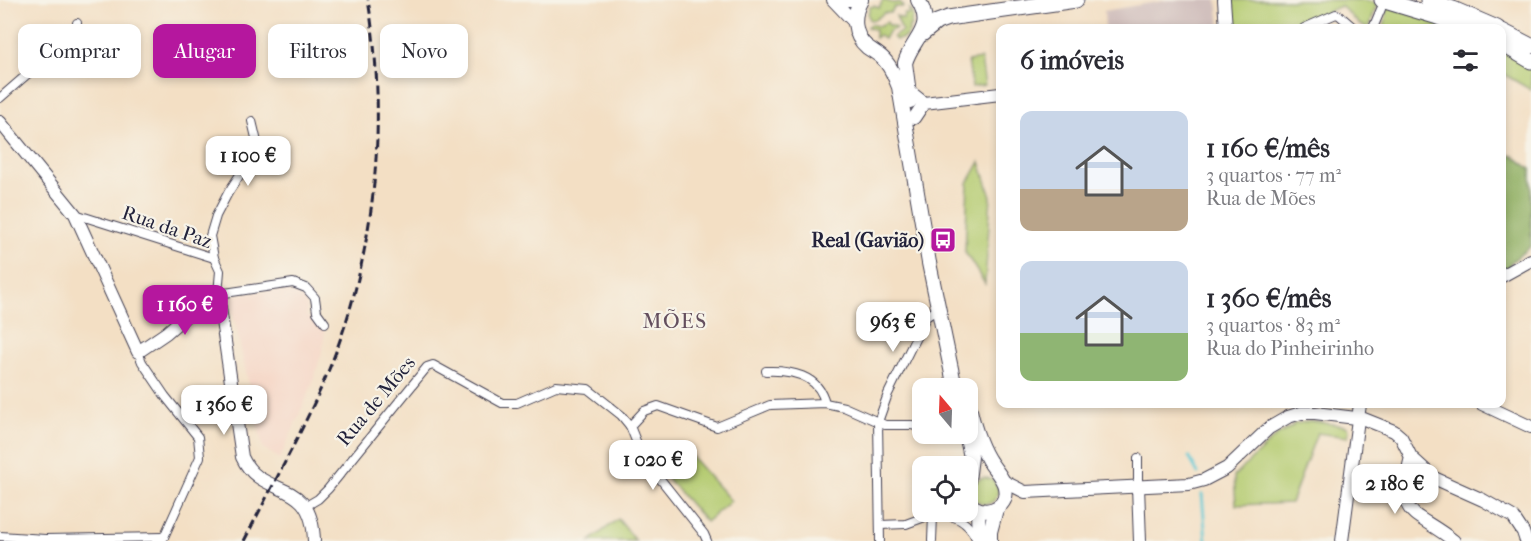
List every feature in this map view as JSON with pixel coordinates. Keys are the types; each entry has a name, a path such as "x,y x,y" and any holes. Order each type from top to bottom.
{"highway":[{"path":"918,40 938,22 948,18 1076,0"},
{"path":"1428,0 1488,24"},
{"path":"1382,4 1435,16 1456,24"},
{"path":"1506,33 1531,46"},
{"path":"1506,46 1531,61"}],"main road":[{"path":"861,0 855,14 855,23 861,41 885,60 894,73 899,87 938,309 953,378"},
{"path":"918,0 924,15 918,40 905,63 943,289 963,378"},
{"path":"876,52 896,54 906,51 918,40"},
{"path":"978,438 1000,478 1005,493 990,532 990,541"},
{"path":"978,473 986,471 1000,478"},
{"path":"978,509 984,512 998,507"},
{"path":"976,522 979,541"}],"street":[{"path":"833,0 855,23"},
{"path":"846,0 853,0"},
{"path":"1224,0 1226,24"},
{"path":"1374,24 1382,4"},
{"path":"1314,24 1338,14 1349,24"},
{"path":"0,98 77,31 77,22"},
{"path":"909,91 924,103 996,94"},
{"path":"914,118 924,103"},
{"path":"214,258 210,236 216,216 256,150 257,142 252,121"},
{"path":"0,122 75,214 142,362 165,396 198,437 200,448 200,457 166,539 0,536"},
{"name":"Rua da Paz","path":"75,214 214,258 220,271 218,294"},
{"path":"1506,274 1531,260"},
{"path":"138,352 166,333 203,301 218,294 293,283 306,288 315,298 317,312 325,323"},
{"path":"218,294 242,457 251,472 290,493 306,506 312,518 314,541"},
{"path":"880,541 878,422 888,394 926,317 938,309"},
{"name":"Rua de Mões","path":"306,506 328,489 429,365 436,366 502,403 517,403 556,386 588,389 621,415 630,426"},
{"path":"766,371 805,377 820,388 825,403"},
{"path":"707,541 704,534 642,456 630,426 644,411 657,406 717,427 770,405 825,403 844,407 885,425 912,425"},
{"path":"1342,541 1359,408"},
{"path":"1491,408 1531,427"},
{"path":"998,507 1025,492 1189,484 1211,477 1227,468 1269,428 1288,417 1302,413 1315,413 1358,418 1394,431 1401,437 1411,457 1434,478 1502,509 1513,517 1526,541"},
{"path":"1411,457 1404,494 1410,510 1419,520 1454,541"},
{"path":"1138,458 1140,541"},
{"path":"1000,478 1025,492"},
{"path":"880,525 912,522"},
{"path":"932,541 934,522"},
{"path":"965,522 979,541"}],"shaded area":[{"path":"1168,0 1217,0 1220,24 1105,24 1104,11"},
{"path":"286,288 302,292 307,305 306,316 325,328 323,348 312,385 280,459 263,448 229,296"}],"green space":[{"path":"883,0 893,3 900,2 903,7 895,7 890,13 884,13 870,20 868,14 870,7 879,8"},
{"path":"1231,0 1365,0 1377,3 1371,24 1359,24 1341,6 1300,24 1231,24"},
{"path":"1388,6 1442,24 1385,24"},
{"path":"909,7 913,16 912,26 909,26 909,32 904,38 896,40 893,37 902,31 896,16 903,19 904,14 909,14"},
{"path":"887,22 889,26 896,28 888,32 884,39 879,35 875,38 875,30 867,27 870,24 878,26"},
{"path":"1506,53 1531,67 1531,90 1506,75"},
{"path":"981,59 985,85 972,87 968,61"},
{"path":"1506,154 1513,155 1531,169 1531,246 1510,263 1510,267 1506,269"},
{"path":"980,162 991,196 985,284 965,252 968,183"},
{"path":"1311,421 1346,426 1349,429 1348,437 1317,433 1291,503 1236,505 1234,476 1276,436 1293,424"},
{"path":"692,457 731,501 706,522 667,478"},
{"path":"990,479 997,486 997,496 994,500 985,504 978,502 978,480"},
{"path":"618,519 636,541 590,541"}],"waterway":[{"path":"1189,457 1198,473"},
{"path":"1202,494 1206,541"}],"railway":[{"path":"244,541 301,430 332,362 359,275 374,184 377,137 374,45 368,0"}],"place":[{"name":"Real (Gavião)","path":"943,240"}],"district":[{"name":"MÕES","path":"675,321"}]}
